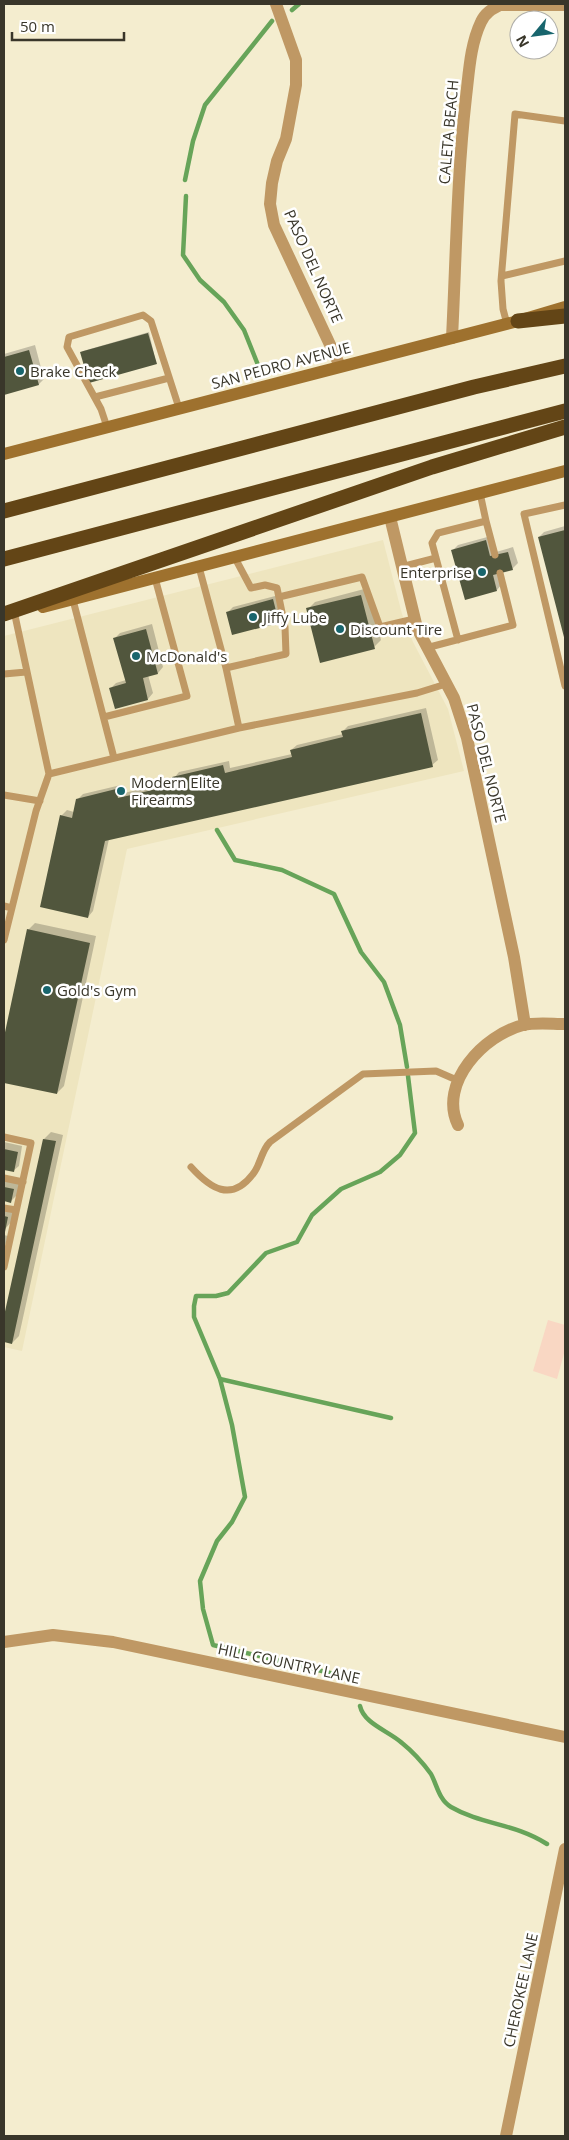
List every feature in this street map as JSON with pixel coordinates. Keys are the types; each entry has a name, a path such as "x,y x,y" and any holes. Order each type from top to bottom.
{"highway":[{"path":"512,322 565,316"},
{"path":"4,511 565,366"},
{"path":"4,559 565,411"},
{"path":"9,614 482,451 565,427"}],"main road":[{"name":"SAN PEDRO AVENUE","path":"4,454 565,307"},
{"path":"9,614 73,600 565,471"}],"street":[{"name":"PASO DEL NORTE","path":"276,4 296,60 296,85 286,140 277,161 272,183 270,204 274,224 340,366"},
{"name":"CALETA BEACH","path":"452,338 459,186 464,116 473,43 484,17 490,10 500,5 565,5"},
{"name":"PASO DEL NORTE","path":"390,518 414,619 426,648 456,704 467,738 514,957 525,1025"},
{"path":"458,1125 452,1107 459,1080 475,1054 486,1043 498,1035 525,1025 565,1024"},
{"name":"HILL COUNTRY LANE","path":"4,1642 53,1635 113,1642 565,1738"},
{"name":"CHEROKEE LANE","path":"506,2136 565,1849"}],"lane":[{"path":"512,322 502,309 502,276 515,114 565,121"},
{"path":"502,276 565,261"},
{"path":"107,427 95,398 67,347 69,337 143,316 151,321 178,408"},
{"path":"95,398 169,378"},
{"path":"480,493 495,555"},
{"path":"565,505 524,514 565,686"},
{"path":"458,640 432,543 438,533 486,521"},
{"path":"226,668 286,654 284,626 277,588 265,585 251,588 236,558"},
{"path":"401,567 436,558"},
{"path":"199,567 226,668 239,728"},
{"path":"426,648 513,625 500,573"},
{"path":"279,597 362,577 380,627 414,619"},
{"path":"104,717 187,696 155,578"},
{"path":"73,600 114,758"},
{"path":"4,940 8,907 49,774 26,672 9,614"},
{"path":"4,674 26,672"},
{"path":"49,774 239,728 417,693 446,684"},
{"path":"4,795 40,800"},
{"path":"191,1167 205,1183 214,1189 232,1188 253,1174 270,1142 359,1077 370,1073 436,1071 459,1080"},
{"path":"4,1137 31,1143 16,1210 7,1236 4,1264"},
{"path":"4,1178 23,1182"},
{"path":"4,1208 16,1210"}],"shaded area":[{"path":"383,540 402,614 413,642 448,709 464,771 127,849 22,1351 4,1347 4,636"},
{"path":"548,1320 565,1325 565,1350 557,1379 533,1371"}],"building":[{"path":"148,333 157,364 89,383 80,352"},
{"name":"Brake Check","path":"29,350 39,385 4,395 4,357"},
{"path":"565,530 565,641 538,537"},
{"name":"Enterprise","path":"486,540 490,556 508,552 513,570 493,575 497,591 465,600 451,550"},
{"name":"Discount Tire","path":"361,595 375,649 320,663 306,608"},
{"name":"Jiffy Lube","path":"273,599 279,623 232,635 226,612"},
{"name":"McDonald's","path":"146,629 158,674 143,678 148,700 115,709 109,688 126,683 113,638"},
{"path":"421,713 433,767 105,841 88,918 40,907 60,815 72,818 76,799 116,789 118,798 174,785 172,777 223,765 225,773 292,757 290,750 343,737 341,731"},
{"name":"Gold's Gym","path":"27,929 90,943 57,1094 4,1083 4,1037"},
{"path":"43,1139 56,1141 12,1344 4,1342 4,1316"},
{"path":"4,1149 18,1152 14,1172 4,1170"},
{"path":"4,1187 14,1189 11,1203 4,1201"},
{"path":"4,1216 8,1217 5,1232 4,1232"}],"waterway":[{"path":"292,10 299,4"},
{"path":"185,180 193,141 205,105 272,21"},
{"path":"186,196 183,255 200,280 224,302 244,330 258,365"},
{"path":"217,830 235,860 282,870 334,894 361,952 384,982 400,1025 407,1067"},
{"path":"352,1680 351,1678 213,1645 203,1609 200,1581 217,1541 232,1522 245,1497 232,1425 220,1379 194,1317 194,1306 196,1296 216,1296 228,1293 266,1253 297,1242 312,1215 341,1189 380,1172 400,1155 415,1133 408,1076"},
{"path":"220,1379 391,1418"},
{"path":"360,1706 366,1718 397,1739 421,1761 431,1774 441,1796 451,1807 474,1817 535,1837 547,1844"}],"place":[{"name":"Brake Check","path":"20,371"},
{"name":"Enterprise","path":"482,572"},
{"name":"Jiffy Lube","path":"253,617"},
{"name":"Discount Tire","path":"340,629"},
{"name":"McDonald's","path":"136,656"},
{"name":"Modern Elite Firearms","path":"121,791"},
{"name":"Gold's Gym","path":"47,990"}]}
